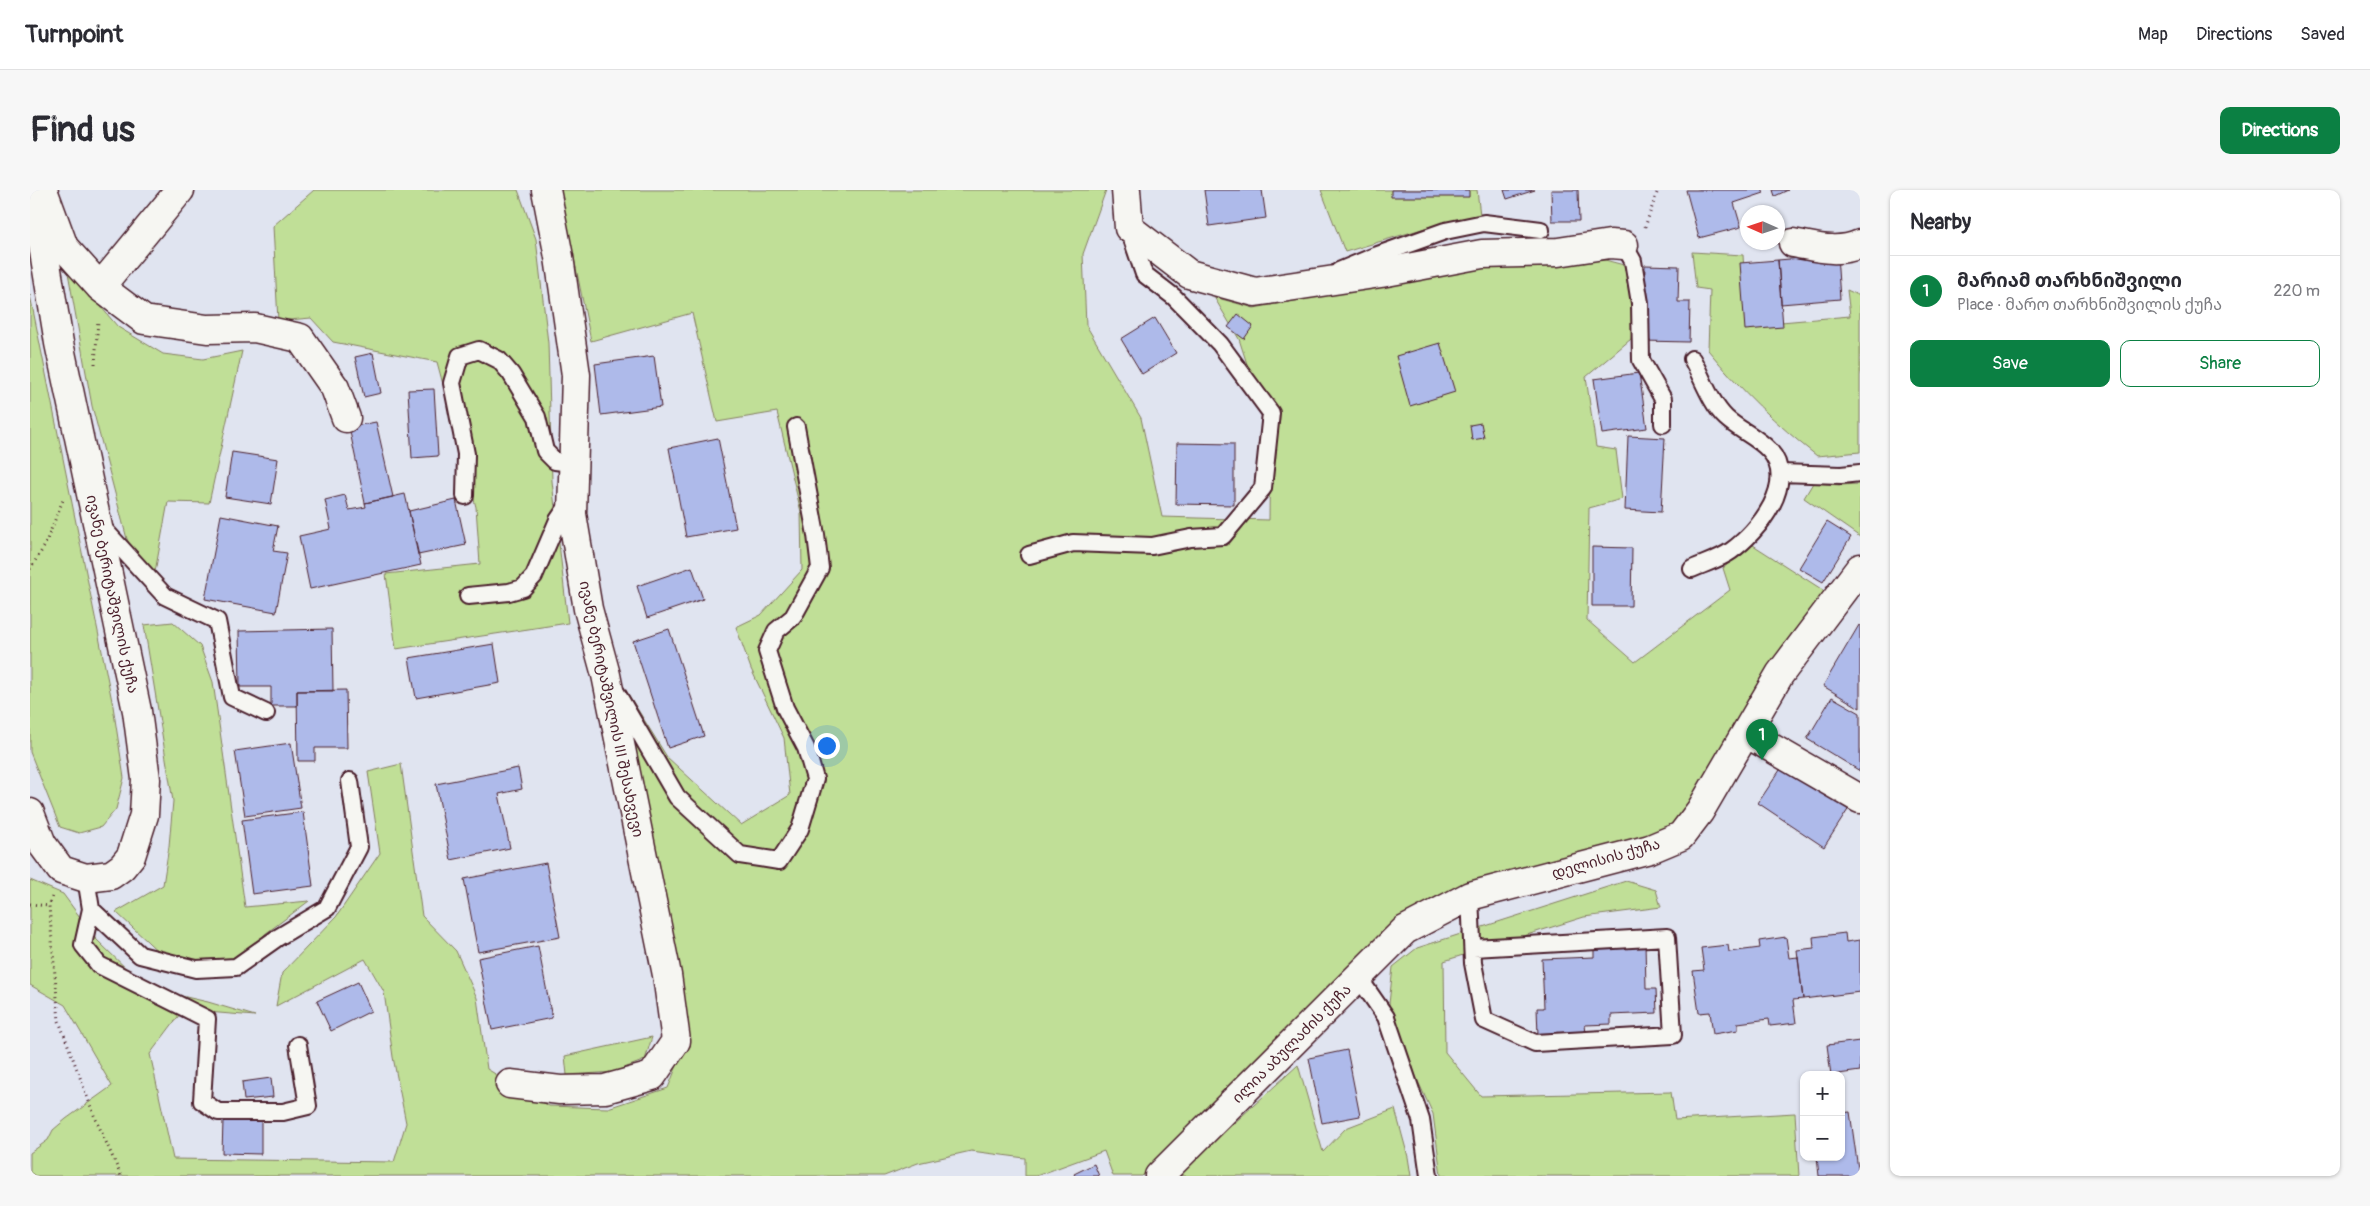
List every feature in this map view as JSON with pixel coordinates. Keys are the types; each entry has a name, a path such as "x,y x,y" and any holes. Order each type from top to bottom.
{"street":[{"name":"ივანე ბერიტაშვილის ქუჩა","path":"34,190 59,343 137,711 146,780 144,815 131,856 122,867 111,875 86,878 61,870"},
{"path":"43,190 64,247 100,287 144,320 207,329 255,328 300,338 335,388 346,418"},
{"path":"100,287 180,190"},
{"name":"ივანე ბერიტაშვილის III შესახვევი","path":"510,1084 560,1090 604,1089 652,1076 676,1041 667,975 606,675 588,609 572,514 576,375 559,257 546,190"},
{"path":"1126,190 1129,228 1189,274 1255,292 1381,273 1482,254 1558,252 1610,244 1624,245"},
{"path":"1793,243 1830,250 1849,249 1860,244"},
{"name":"დელისის ქუჩა","path":"1359,978 1404,930 1470,896 1650,849 1681,836 1700,811 1780,674 1860,568"},
{"path":"1746,733 1860,799"},
{"path":"30,813 42,844 61,870"},
{"name":"ილია აბულაძის ქუჩა","path":"1159,1176 1359,978"}],"lane":[{"path":"1319,281 1375,256 1445,231 1484,222 1541,230"},
{"path":"1029,555 1073,542 1152,546 1191,538 1223,536 1263,488 1272,413 1220,344 1174,298 1144,274 1129,228"},
{"path":"1624,245 1633,261 1640,303 1640,360 1662,399 1663,424"},
{"path":"465,496 466,454 452,383 460,356 479,350 499,360 511,374 537,417 545,451 555,461 563,462 574,448"},
{"path":"1692,359 1725,417 1770,450 1780,473 1775,500 1759,525 1730,552 1692,568"},
{"path":"606,675 677,797 740,855 779,861 800,829 815,779 806,748 785,708 768,652 776,631 793,616 820,568 816,535 796,427"},
{"path":"1780,473 1841,475 1860,473"},
{"path":"468,596 509,592 523,588 534,576 558,520 572,499"},
{"path":"98,522 165,596 217,621 232,697 266,713"},
{"path":"91,909 140,955 196,969 236,967 277,938 327,908 359,847 350,781"},
{"path":"86,878 91,909 83,945 99,965 207,1019 202,1101 218,1112 283,1112 308,1106 298,1045"},
{"path":"1470,896 1473,948 1484,1020 1535,1043 1673,1035 1667,937 1473,948"},
{"name":"ილია აბულაძის ქუჩა","path":"1359,978 1386,1016 1421,1120 1429,1176"}],"path":[{"path":"1624,245 1642,233 1658,190"},
{"path":"61,870 49,906 59,1021 94,1115 121,1176"},
{"path":"30,904 49,906"}],"green space":[{"path":"314,190 518,190 536,239 548,343 552,481 568,623 396,649 386,574 480,564 476,507 437,362 333,342 311,318 278,321 273,226"},
{"path":"560,190 1106,190 1083,254 1086,325 1141,418 1162,517 1269,520 1270,436 1239,339 1214,297 1254,308 1310,298 1395,272 1544,257 1605,260 1639,269 1631,339 1586,377 1596,447 1616,450 1622,499 1589,508 1587,620 1635,662 1730,590 1723,568 1753,545 1829,594 1675,828 1437,896 1397,921 1142,1176 1113,1176 1104,1151 1036,1176 1025,1176 1025,1158 971,1151 918,1163 884,1176 35,1176 30,1172 30,1153 48,1140 53,1130 66,1119 112,1086 65,1005 30,985 30,880 63,894 96,939 146,988 208,1002 255,1016 183,1010 150,1054 173,1159 394,1162 406,1123 393,1057 384,992 365,959 276,1006 282,973 336,917 380,853 368,772 401,764 422,916 456,951 477,998 487,1069 549,1106 608,1108 668,1088 680,1058 679,1003 622,684 667,757 741,825 790,795 784,738 751,669 736,627 761,615 802,570 801,512 777,412 717,422 692,313 591,341"},
{"path":"1321,190 1477,190 1480,215 1432,226 1345,252"},
{"path":"1692,252 1743,255 1747,325 1850,316 1847,290 1860,296 1860,452 1817,456 1760,406 1708,350 1710,290 1696,288"},
{"path":"67,267 118,327 163,354 203,359 242,351 209,503 168,502 155,572 140,568 127,539 92,406"},
{"path":"30,295 113,706 124,778 116,809 101,827 79,833 60,827 30,752"},
{"path":"1813,483 1860,484 1860,537 1804,498"},
{"path":"173,622 200,646 213,682 245,907 309,901 265,934 247,961 213,967 165,958 116,912 163,885 173,801 144,625"},
{"path":"1626,881 1656,890 1661,907 1584,917 1444,961 1445,1052 1481,1096 1671,1092 1675,1120 1795,1113 1799,1176 1441,1176 1433,1114 1401,1044 1389,1004 1393,967 1417,948"},
{"path":"652,1037 645,1060 614,1072 567,1075 565,1056"},
{"path":"1298,1065 1323,1152 1346,1128 1395,1109 1411,1176 1176,1176"}],"building":[{"path":"1204,190 1262,190 1266,218 1209,226"},
{"path":"1391,190 1469,190 1469,197 1391,197"},
{"path":"1504,190 1535,190 1507,199"},
{"path":"1551,190 1578,190 1579,221 1552,221"},
{"path":"1686,190 1763,190 1764,193 1734,203 1740,227 1699,238"},
{"path":"1773,190 1788,190 1775,196"},
{"path":"1837,255 1840,299 1781,304 1778,260"},
{"path":"1778,260 1783,327 1745,330 1740,263"},
{"path":"1645,265 1679,266 1678,302 1690,302 1689,342 1643,341"},
{"path":"1238,314 1253,326 1244,339 1228,327"},
{"path":"1155,318 1176,353 1142,374 1121,339"},
{"path":"1440,343 1455,392 1410,406 1396,356"},
{"path":"373,353 381,393 364,397 355,357"},
{"path":"654,356 661,407 601,415 595,364"},
{"path":"1639,373 1647,428 1602,434 1594,379"},
{"path":"434,389 438,456 412,458 408,390"},
{"path":"376,422 393,497 365,503 349,427"},
{"path":"1481,423 1484,438 1472,440 1470,425"},
{"path":"1628,436 1665,438 1661,512 1625,510"},
{"path":"718,438 736,528 686,537 669,448"},
{"path":"1177,443 1234,444 1234,505 1176,504"},
{"path":"232,452 278,459 271,504 225,497"},
{"path":"405,494 421,565 310,589 299,536 331,529 325,500 345,495 349,510 366,507 365,503"},
{"path":"456,500 466,545 418,555 409,511"},
{"path":"221,515 278,526 273,551 287,553 276,612 205,599"},
{"path":"1827,522 1851,537 1823,582 1799,568"},
{"path":"1592,547 1632,548 1631,606 1592,606"},
{"path":"692,567 703,599 647,618 637,586"},
{"path":"1860,626 1860,708 1823,686"},
{"path":"332,629 333,691 297,691 297,706 271,706 271,687 240,687 239,631"},
{"path":"669,629 704,736 668,748 633,641"},
{"path":"494,644 500,683 416,698 409,658"},
{"path":"346,690 347,748 315,748 315,761 298,761 297,691"},
{"path":"1832,697 1860,713 1860,771 1807,739"},
{"path":"291,743 301,808 245,816 235,751"},
{"path":"1786,761 1851,805 1824,847 1758,803"},
{"path":"518,768 522,789 499,794 510,848 451,860 436,784"},
{"path":"303,812 313,886 252,894 242,820"},
{"path":"546,863 560,937 478,952 464,879"},
{"path":"1845,933 1846,942 1860,940 1860,992 1803,999 1797,950 1814,948 1813,937"},
{"path":"1786,937 1789,958 1798,957 1803,999 1793,1000 1796,1023 1770,1026 1769,1019 1738,1023 1738,1030 1713,1034 1710,1012 1699,1013 1693,971 1704,970 1701,948 1728,945 1729,952 1760,948 1759,941"},
{"path":"1645,943 1646,989 1656,989 1657,1013 1611,1015 1611,1024 1585,1025 1586,1033 1538,1035 1537,1008 1544,1008 1542,959 1594,957 1594,945"},
{"path":"538,946 552,1018 492,1030 478,958"},
{"path":"358,982 371,1011 331,1031 317,1001"},
{"path":"1860,1041 1860,1071 1845,1073 1845,1071 1830,1071 1827,1045"},
{"path":"1347,1050 1360,1116 1322,1123 1309,1058"},
{"path":"271,1078 273,1097 244,1100 242,1082"},
{"path":"1850,1112 1859,1176 1819,1176 1817,1161 1845,1161 1845,1113"},
{"path":"223,1121 261,1121 261,1154 222,1153"},
{"path":"1094,1164 1099,1176 1075,1176 1074,1174"}],"place":[{"name":"მარიამ თარხნიშვილი","path":"1762,760"}]}
